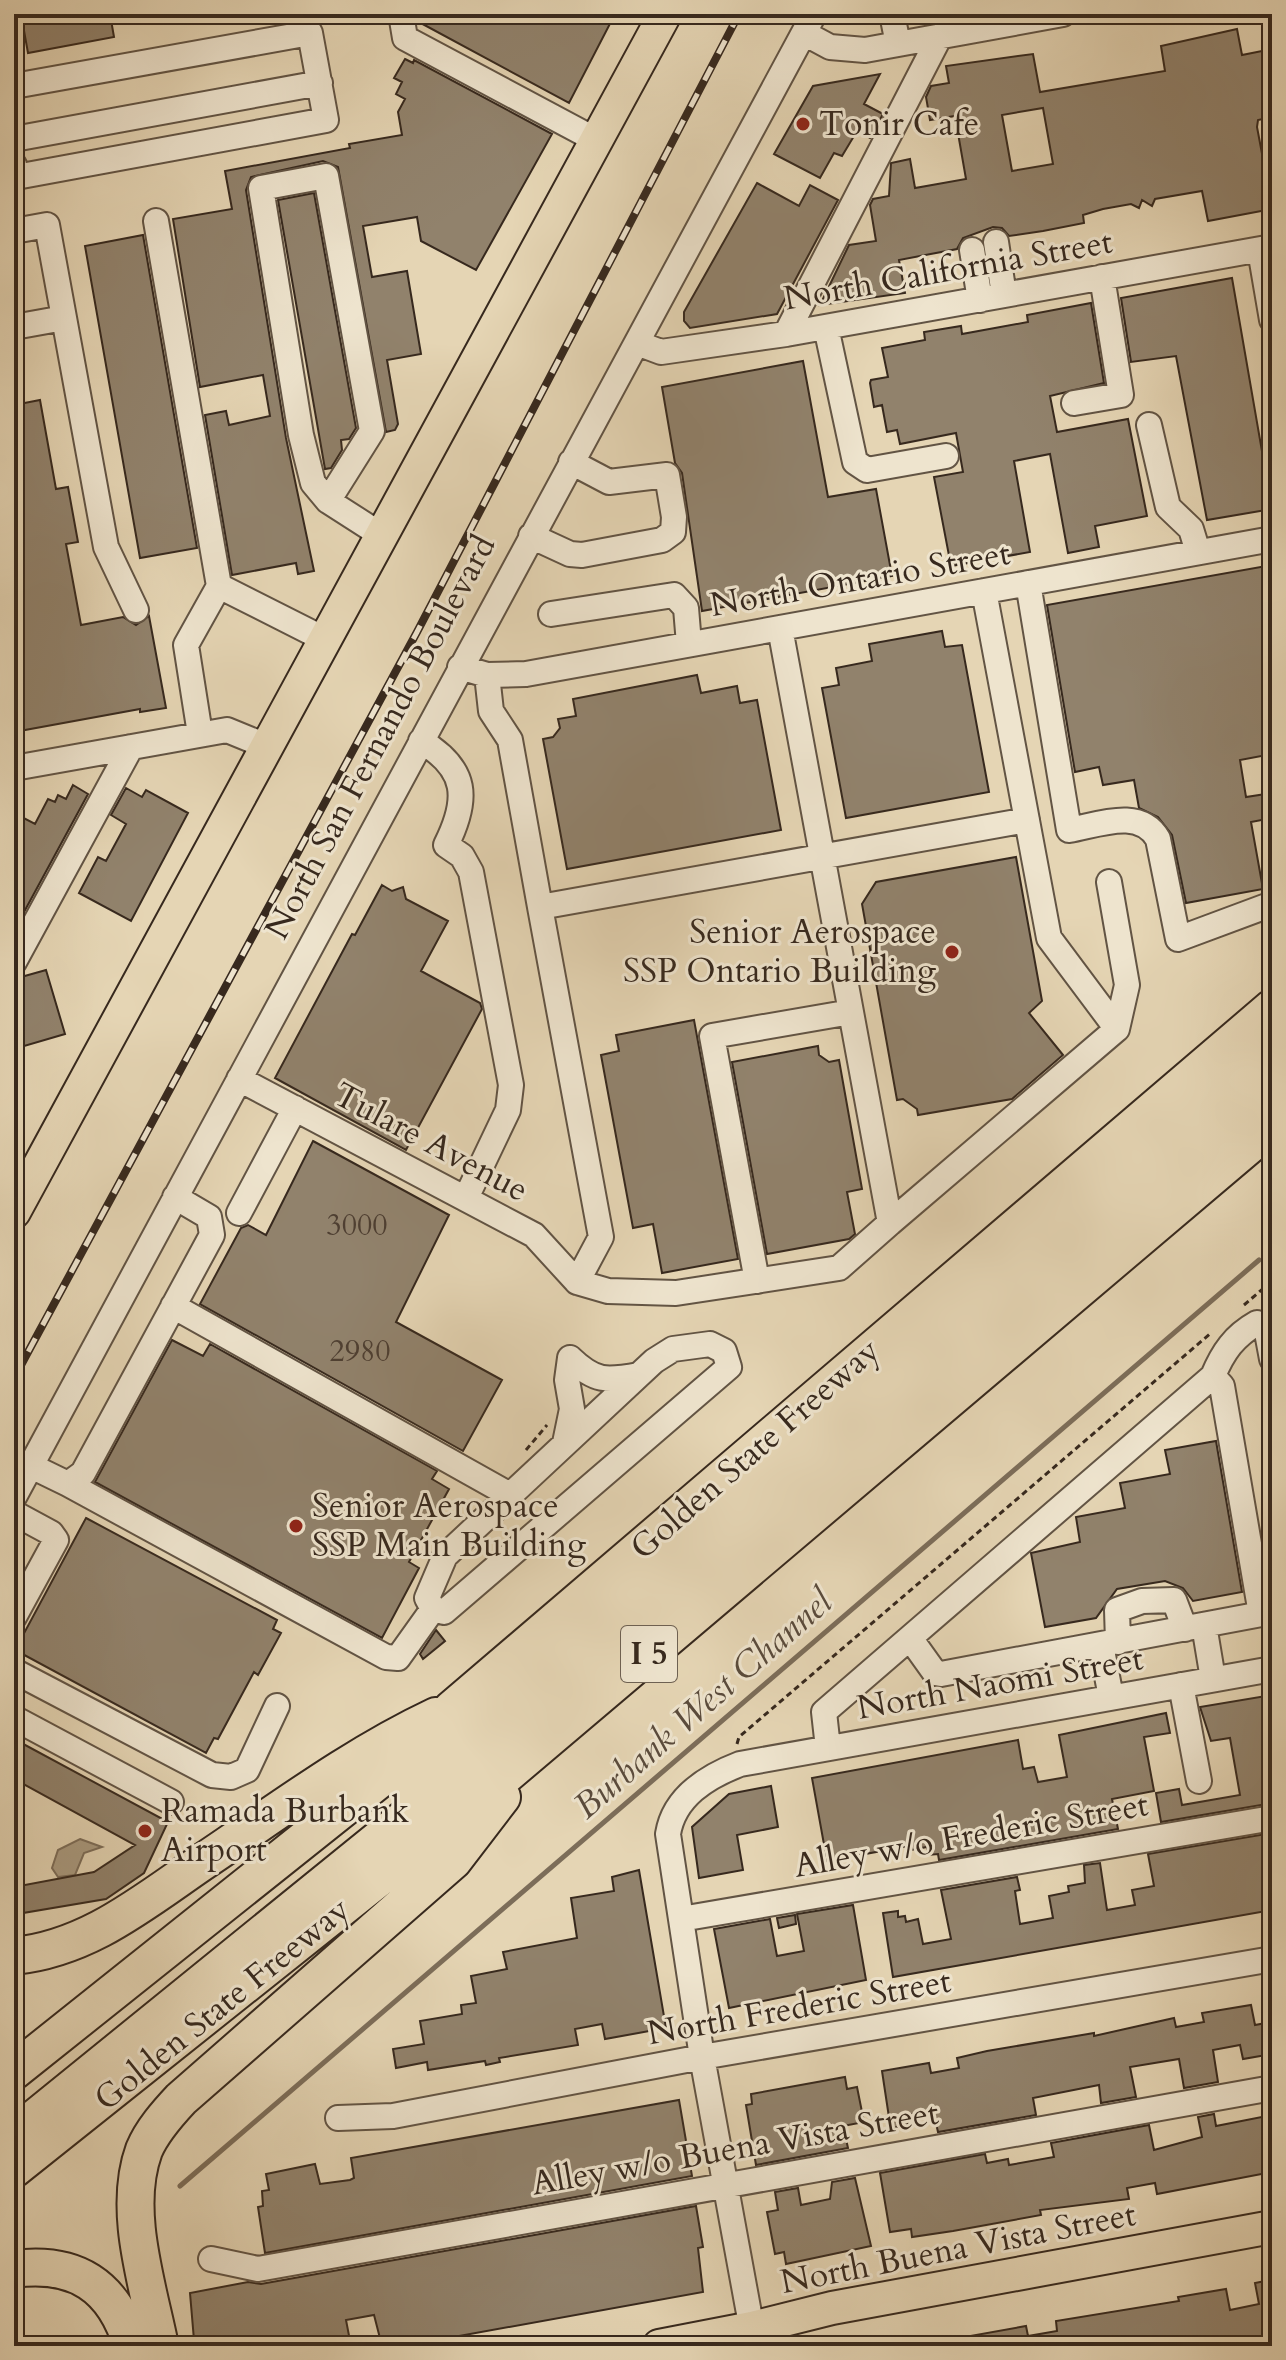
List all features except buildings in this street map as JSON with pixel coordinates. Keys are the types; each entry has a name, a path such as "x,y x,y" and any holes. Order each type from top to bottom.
{"highway":[{"name":"Golden State Freeway","path":"14,2071 419,1748 452,1709 1272,1008"},
{"path":"14,2098 491,1718 1272,1045"},
{"path":"14,2135 617,1646 1272,1091"},
{"name":"Golden State Freeway","path":"14,2169 473,1803 1272,1126"},
{"path":"14,1956 59,1948 115,1922 381,1742 452,1709"},
{"path":"160,2346 136,2212 138,2175 145,2148 162,2120 181,2099 453,1861 545,1742"},
{"path":"14,2269 63,2268 97,2287 123,2337"}],"main road":[{"path":"14,1212 665,14"},
{"name":"North Buena Vista Street","path":"659,2346 754,2337 832,2308 1272,2227"}],"street":[{"path":"401,14 405,38 596,140"},
{"path":"892,14 898,44"},
{"path":"809,24 830,47 847,51 1063,14"},
{"path":"14,86 305,24 326,120 16,177 14,165"},
{"name":"North San Fernando Boulevard","path":"14,1497 809,24"},
{"path":"786,334 940,36"},
{"path":"14,139 320,83"},
{"path":"328,501 372,431 326,176 261,188 301,435 313,483 328,501 381,535"},
{"path":"156,221 219,586 186,645 200,734"},
{"path":"14,231 47,225 106,547 136,610"},
{"path":"980,300 984,246 1004,295"},
{"path":"1266,248 1272,320"},
{"name":"North California Street","path":"637,343 661,352 786,334 1266,248"},
{"path":"1074,403 1121,395 1102,277"},
{"path":"14,327 64,318"},
{"path":"826,327 855,462 867,470 946,456"},
{"path":"1149,425 1168,507 1191,529 1198,552"},
{"path":"531,536 570,554 582,555 662,540 673,532 674,517 667,475 609,482 571,462"},
{"name":"North Ontario Street","path":"460,667 487,675 526,674 1272,539"},
{"path":"1028,583 1069,830 1133,819 1152,829 1158,839 1178,939 1272,904"},
{"path":"219,586 324,639"},
{"path":"984,591 1049,938 1117,1029"},
{"path":"551,614 663,594 674,595 686,608 689,644"},
{"path":"780,628 890,1223"},
{"path":"487,675 491,711 510,740 601,1237 577,1282 608,1291 676,1293 839,1268 1117,1029 1127,985 1109,882"},
{"path":"14,768 232,731 266,746"},
{"path":"421,741 445,755 457,776 461,814 446,845 462,856 471,872 511,1085 508,1110 466,1198"},
{"path":"14,962 131,747"},
{"path":"540,907 1027,820"},
{"path":"757,1281 712,1036 851,1012"},
{"name":"Tulare Avenue","path":"239,1079 534,1235 577,1282"},
{"path":"239,1213 295,1108"},
{"path":"68,1484 83,1473 212,1235 209,1217 175,1197"},
{"path":"173,1306 510,1495"},
{"path":"828,1748 824,1712 1213,1376 1224,1350 1244,1330 1257,1323 1266,1327 1272,1359"},
{"path":"701,1345 724,1351 729,1367 444,1612 433,1609 427,1598 445,1556 565,1443 639,1375 673,1349 701,1345"},
{"path":"565,1443 572,1409 567,1380 570,1358 589,1376 613,1379 639,1375"},
{"path":"910,1638 935,1673 941,1674 1266,1613 1222,1386 1213,1376"},
{"path":"31,1466 386,1657 398,1658 433,1609"},
{"path":"14,1513 56,1540 14,1617"},
{"path":"1111,1697 1110,1644 1117,1610 1142,1601 1174,1600 1194,1627 1213,1679"},
{"name":"North Naomi Street","path":"740,1764 1272,1669"},
{"path":"14,1671 212,1775 231,1777 247,1770 277,1706"},
{"path":"1181,1685 1199,1781"},
{"path":"14,1718 171,1802"},
{"path":"740,1764 711,1777 680,1801 671,1816 668,1834 702,2057 754,2337"},
{"name":"Alley w/o Frederic Street","path":"681,1919 1272,1818"},
{"name":"North Frederic Street","path":"338,2118 393,2116 702,2057 1272,1959"},
{"name":"Alley w/o Buena Vista Street","path":"211,2259 258,2269 1272,2088"}],"path":[{"path":"1272,1225 1272,1250"},
{"path":"1236,1312 1272,1281"},
{"path":"740,1764 739,1737 1211,1333"}],"shaded area":[{"path":"80,1839 102,1847 84,1853 75,1875 58,1877 52,1868 58,1850"}],"waterway":[{"name":"Burbank West Channel","path":"180,2186 1259,1260"}],"railway":[{"path":"14,1378 417,632 739,14"}],"place":[{"name":"Tonir Cafe","path":"803,124"},
{"name":"Senior Aerospace SSP Ontario Building","path":"952,952"},
{"name":"Senior Aerospace SSP Main Building","path":"296,1526"},
{"name":"Ramada Burbank Airport","path":"145,1831"}]}
